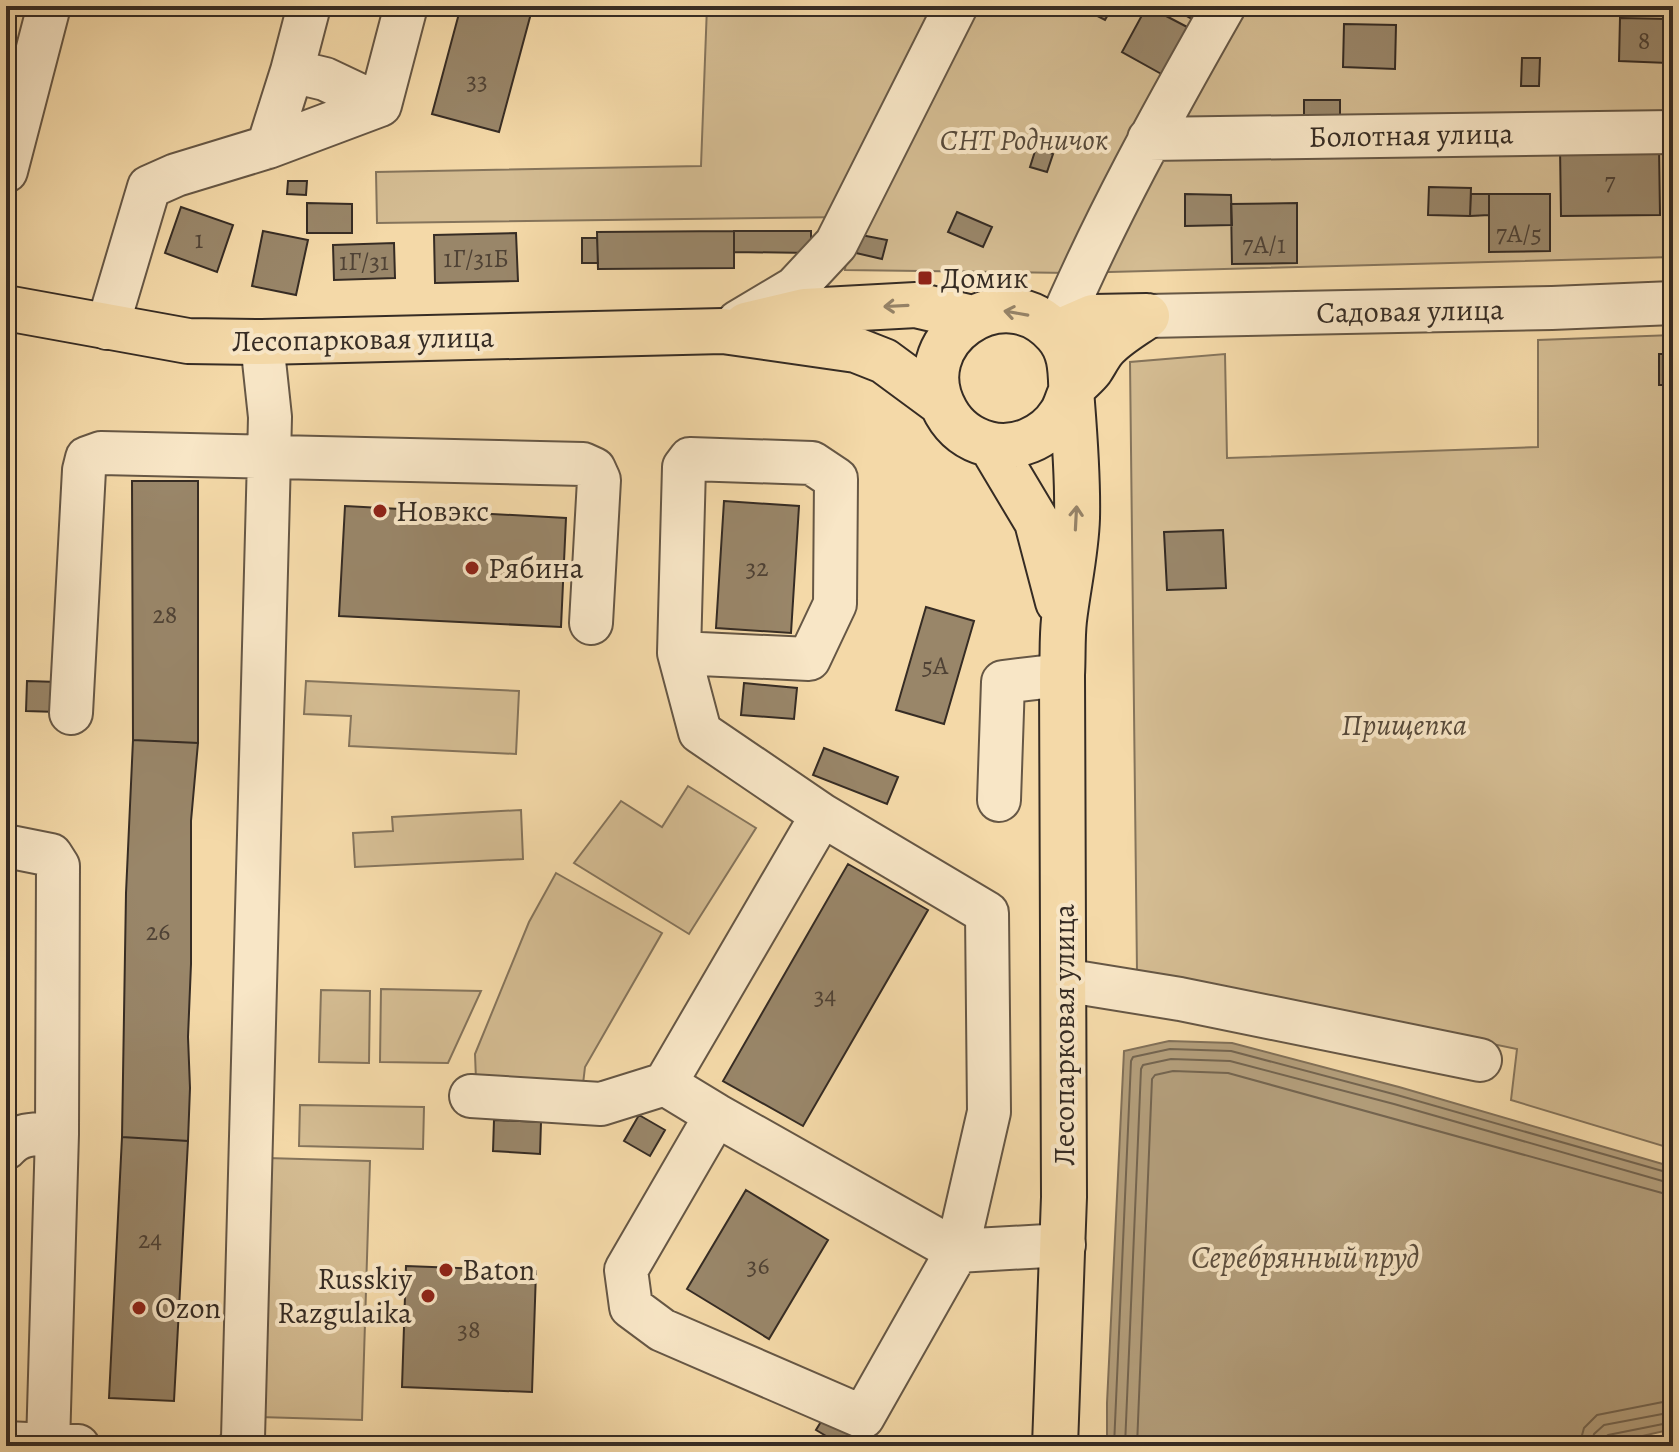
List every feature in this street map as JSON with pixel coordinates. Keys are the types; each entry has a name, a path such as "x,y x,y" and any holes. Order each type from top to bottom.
{"main road":[{"path":"723,331 805,311 916,305 972,318"},
{"name":"Лесопарковая улица","path":"6,308 188,341 723,331"},
{"path":"1064,623 1077,520 1075,440 1071,390 1070,361 1056,333 1041,320 1017,312 986,312 972,318 951,335 937,367 936,385 941,403 958,428 991,445 1026,443 1047,431 1062,413 1071,390 1089,372 1109,344 1147,316"},
{"path":"1056,333 1093,317 1147,316"},
{"path":"723,331 856,350 884,361 941,403"},
{"path":"991,445 1037,522 1064,623"},
{"name":"Лесопарковая улица","path":"1055,1446 1064,1245 1064,623"}],"street":[{"path":"6,171 19,68 49,6"},
{"path":"268,147 309,6"},
{"path":"380,105 406,6"},
{"path":"723,331 795,288 836,244 956,6"},
{"path":"1056,333 1087,259 1149,139 1224,6"},
{"path":"292,71 325,79 380,105"},
{"path":"107,328 149,187 380,105"},
{"name":"Болотная улица","path":"1149,139 1673,132"},
{"name":"Садовая улица","path":"1147,316 1673,303"},
{"path":"240,1446 243,1438 270,417 262,342"},
{"path":"71,713 84,470 87,458 101,453 583,464 594,469 599,480 591,623"},
{"path":"679,653 809,659 835,604 836,479 812,463 690,459 684,467 679,653 700,732 822,815 987,913 989,1112 957,1251 863,1417 662,1330 631,1307 626,1270 716,1115"},
{"path":"999,800 1003,682 1062,675"},
{"path":"471,1096 601,1104 665,1084 822,815"},
{"path":"6,846 51,855 58,866 57,1134 63,1445 6,1443"},
{"path":"1063,980 1180,999 1480,1060"},
{"path":"665,1084 957,1251 1064,1245"},
{"path":"6,1148 12,1140 24,1135 57,1134"}],"green space":[{"name":"СНТ Родничок","path":"707,6 1673,6 1673,257 1071,273 845,270 850,217 377,223 376,172 701,166"},
{"name":"Прищепка","path":"1673,335 1673,1149 1511,1100 1517,1049 1137,971 1130,362 1225,354 1227,458 1538,447 1538,340"},
{"path":"306,681 519,691 516,754 349,746 351,716 304,714"},
{"path":"688,786 756,828 689,934 574,863 621,801 662,827"},
{"path":"521,810 523,859 355,867 353,833 393,831 392,817"},
{"path":"556,873 662,933 585,1067 583,1084 476,1080 475,1054 529,922"},
{"path":"381,989 481,991 448,1063 380,1062"},
{"path":"321,990 370,991 369,1063 319,1062"},
{"path":"300,1105 424,1107 423,1149 299,1146"},
{"path":"267,1158 370,1161 362,1420 259,1417"}],"water":[{"name":"Серебрянный пруд","path":"1169,1041 1232,1043 1399,1087 1673,1167 1673,1429 1599,1446 1107,1446 1124,1051"}],"building":[{"path":"461,6 533,6 499,132 432,114"},
{"path":"1078,6 1113,6 1105,20"},
{"path":"1147,6 1191,29 1165,76 1122,52"},
{"path":"1169,6 1206,6 1197,22"},
{"path":"1459,6 1493,6 1493,10 1459,9"},
{"path":"1620,18 1668,19 1668,63 1619,61"},
{"path":"1344,24 1396,25 1395,69 1343,67"},
{"path":"1522,58 1540,58 1539,86 1521,86"},
{"path":"1304,100 1340,100 1340,123 1304,123"},
{"path":"1659,146 1660,215 1561,216 1560,147"},
{"path":"1036,148 1053,154 1047,172 1030,167"},
{"path":"288,181 307,181 306,195 287,194"},
{"path":"1429,187 1471,188 1470,216 1428,215"},
{"path":"1185,194 1231,195 1232,225 1185,226"},
{"path":"1471,194 1489,194 1489,215 1470,216"},
{"path":"1489,194 1550,194 1550,251 1489,252"},
{"path":"307,203 352,204 352,233 307,233"},
{"path":"1297,203 1297,263 1232,264 1231,204"},
{"path":"181,207 233,225 217,272 165,253"},
{"path":"957,212 992,227 983,247 948,232"},
{"path":"263,231 308,240 296,295 252,286"},
{"path":"734,231 734,268 598,269 597,232"},
{"path":"734,231 811,231 811,253 734,252"},
{"path":"516,233 518,281 435,283 434,235"},
{"path":"861,235 887,240 882,259 856,253"},
{"path":"582,238 597,238 598,263 582,263"},
{"path":"394,243 395,278 334,280 333,245"},
{"path":"1659,354 1673,354 1673,385 1659,385"},
{"path":"132,481 198,481 198,743 133,740"},
{"path":"724,501 799,506 791,633 716,628"},
{"path":"345,506 566,518 561,627 339,616"},
{"path":"1223,530 1226,588 1167,590 1164,532"},
{"path":"926,607 974,621 944,724 896,710"},
{"path":"27,681 58,682 57,712 26,711"},
{"path":"744,683 797,688 794,719 741,715"},
{"path":"133,740 198,743 191,821 188,1141 122,1137 126,893"},
{"path":"824,748 898,777 887,804 813,775"},
{"path":"848,864 928,910 803,1126 723,1081"},
{"path":"639,1115 665,1130 650,1156 624,1141"},
{"path":"494,1120 541,1122 540,1154 493,1151"},
{"path":"122,1137 188,1141 174,1401 109,1398"},
{"path":"746,1190 828,1240 769,1339 687,1289"},
{"path":"406,1266 536,1271 532,1392 402,1387"},
{"path":"828,1410 855,1426 843,1446 816,1430"}],"place":[{"name":"Домик","path":"925,278"},
{"name":"Новэкс","path":"380,511"},
{"name":"Рябина","path":"472,568"},
{"name":"Baton","path":"446,1270"},
{"name":"Russkiy Razgulaika","path":"428,1296"},
{"name":"Ozon","path":"139,1308"}]}
